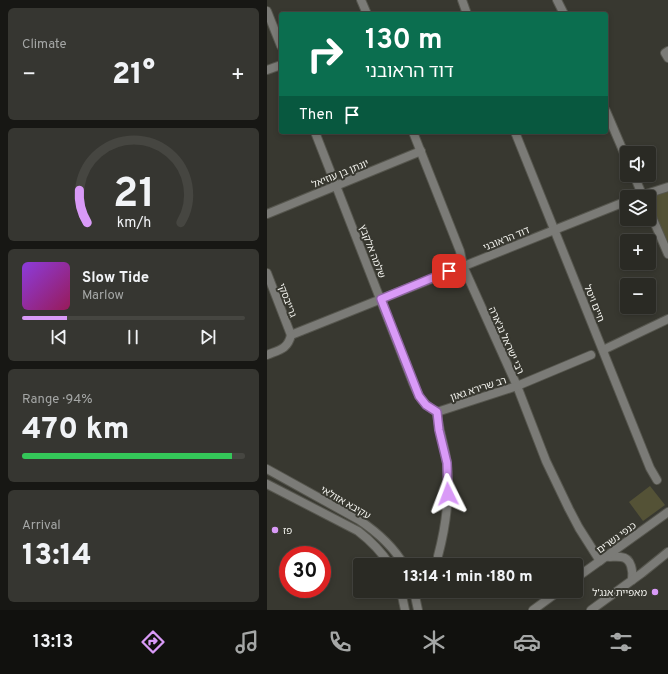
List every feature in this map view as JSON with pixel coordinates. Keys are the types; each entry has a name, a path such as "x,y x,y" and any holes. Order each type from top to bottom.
{"street":[{"path":"361,0 366,12"},
{"path":"462,0 466,12"},
{"path":"557,0 563,12"},
{"path":"267,11 279,41"},
{"path":"267,70 279,66"},
{"path":"608,116 621,146"},
{"name":"שלמה אלקבץ","path":"316,134 419,396 426,405 437,412"},
{"name":"רבי ישראל נג'ארה","path":"414,134 460,251 463,266 517,386 544,454 569,509 594,551 603,559 621,557 628,560 631,564 632,580"},
{"name":"חיים ויטל","path":"516,134 650,468 657,480"},
{"name":"יונתן בן עוזיאל","path":"267,214 421,151"},
{"path":"656,191 668,187"},
{"name":"דוד הראובני","path":"291,335 620,204"},
{"path":"656,226 668,254"},
{"name":"גרייבסקי","path":"267,273 291,335"},
{"path":"603,350 668,320"},
{"path":"267,355 285,348 291,335"},
{"name":"רב שרירא גאון","path":"437,412 517,386 591,355"},
{"path":"437,412 439,430 447,463 448,494 442,542 437,556"},
{"name":"עקיבא אזולאי","path":"267,469 371,528 391,546 399,558"},
{"name":"עקיבא אזולאי","path":"267,484 358,531 377,547 385,558"},
{"path":"267,489 280,491"},
{"name":"כנפי נשרים","path":"583,573 668,512"},
{"path":"591,610 668,552"},
{"path":"402,598 405,610"},
{"path":"415,598 418,610"},
{"path":"533,610 549,598"}],"shaded area":[{"path":"668,191 668,246 656,218 656,195"},
{"path":"650,486 665,505 643,521 629,502"}],"place":[{"name":"פז","path":"275,530"},
{"name":"מאפיית אנג'ל","path":"655,592"}],"route":[{"path":"448,494 447,463 437,420 437,412 429,408 419,396 409,375 381,299 449,271"}]}
